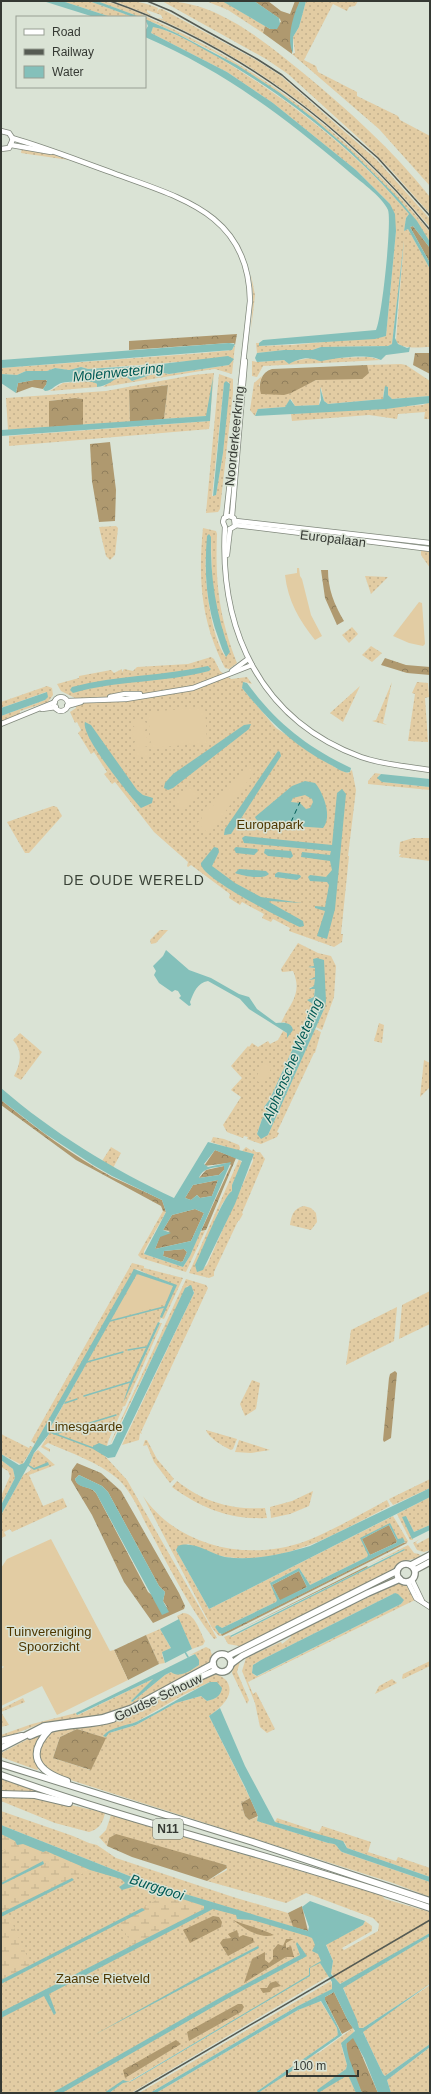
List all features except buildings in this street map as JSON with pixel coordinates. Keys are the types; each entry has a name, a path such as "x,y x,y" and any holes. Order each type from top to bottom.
{"highway":[{"name":"N11","path":"50,1728 41,1738 37,1747 37,1759 43,1769 61,1780 113,1800"},
{"path":"1,1741 22,1736"},
{"name":"N11","path":"1,1764 113,1800 253,1842 430,1901"},
{"name":"N11","path":"1,1775 88,1805 300,1866 430,1908"},
{"name":"N11","path":"1,1794 35,1795 88,1805"}],"main road":[{"path":"430,1555 411,1565 402,1564 397,1571 228,1656 222,1654 217,1656 212,1664 216,1670 225,1672 231,1664 242,1656 368,1593 400,1580 410,1581 415,1570 430,1562"},
{"path":"411,1565 415,1570"},
{"path":"397,1571 400,1580"},
{"path":"228,1656 231,1664"},
{"name":"Goudse Schouw","path":"8,1745 22,1736 53,1724 116,1714 144,1703 212,1664"},
{"name":"Goudse Schouw","path":"1,1748 50,1728 100,1723 120,1717 216,1670"}],"street":[{"path":"1,131 8,132 12,138 59,154"},
{"path":"1,149 7,149 11,145 12,138"},
{"path":"11,145 59,154"},
{"name":"Noorderkeerkring","path":"59,154 186,200 205,211 219,223 234,241 246,269 250,296 245,356 238,396 226,517 223,521 228,528"},
{"name":"Noorderkeerkring","path":"232,516 246,367 245,356"},
{"path":"226,517 232,516 235,523 228,528 225,570 230,611 248,659 267,690 294,719 337,747 365,758 430,770"},
{"name":"Europalaan","path":"235,523 430,543"},
{"name":"Europalaan","path":"235,523 430,549"},
{"path":"229,673 248,659"},
{"path":"55,705 62,710 68,704 82,701 126,699 200,686 252,665"},
{"path":"1,724 55,705 61,697 68,704"},
{"path":"414,767 430,766"},
{"path":"410,1581 416,1598 430,1607"}],"green space":[{"path":"62,1 89,1 130,16 108,16"},
{"path":"96,1 113,3 145,16 137,16"},
{"path":"114,1 132,1 147,4 158,8 157,12 159,9 162,9 256,60 281,76 377,160 430,219 429,226 400,193 338,133 271,81 235,58 197,37 157,18 163,19 161,15 147,10 147,12 152,16"},
{"path":"162,1 184,3 213,12 242,27 263,41 319,86 353,116 401,163 430,197 430,214 391,170 362,141 288,74 266,59"},
{"path":"206,1 223,1 265,26 263,33 228,10"},
{"path":"254,1 268,1 281,11 290,14 295,1 300,1 293,22 292,54 263,33 265,26 270,29 281,22 280,19"},
{"path":"306,1 358,1 355,6 349,7 347,11 333,4 304,60 316,66 318,72 357,92 357,96 398,116 400,120 430,136 430,186 379,129 292,54 295,53 293,37 299,27"},
{"path":"146,17 201,43 238,64 274,87 308,112 341,139 402,199 430,232 430,242 424,235 415,219 388,189 319,124 268,86 214,52 148,21"},
{"path":"153,26 183,38 211,53 278,96 347,151 369,171 409,214 406,218 404,231 408,229 430,269 430,347 406,347 398,344 396,341 404,240 392,344 388,346 321,347 312,350 284,350 257,353 256,343 259,343 259,346 292,345 386,336 396,231 391,207 389,203 356,170 273,103 227,72 151,33"},
{"path":"22,148 46,152 69,160 21,153"},
{"path":"413,226 430,248 430,263 410,227"},
{"path":"251,275 255,295 251,330 253,295"},
{"path":"237,334 235,345 234,343 229,343 129,350 129,341"},
{"path":"235,345 232,374 215,369 103,387 112,380 124,375 132,381 159,372 169,374 229,365 189,361 88,369 81,367 69,370 55,368 47,371 26,371 17,375 1,374 1,368 204,353 232,350"},
{"path":"415,353 430,353 430,374 413,365"},
{"path":"369,357 381,360 263,366 257,377 252,376 252,361 284,360 287,362 311,358 321,361 329,358"},
{"path":"366,365 406,365 430,381 430,396 392,399 388,395 388,387 384,389 383,399 328,404 324,401 321,387 319,405 295,406 291,399 285,407 258,409 255,416 250,410 254,383 262,376 259,386 307,384 316,380 369,373"},
{"path":"367,365 369,373 362,379 316,380 284,395 261,394 261,379 265,373 272,369"},
{"path":"214,373 210,416 164,419 168,385 129,390 130,422 83,425 83,399 75,398 49,401 49,427 8,430 6,398 106,391 193,375"},
{"path":"219,374 233,379 233,393 220,509 218,512 206,513","holes":["229,382 223,453 216,495 212,496 224,384"]},
{"path":"34,380 46,380 48,382 43,389 32,387 16,393 18,383"},
{"path":"93,381 97,384 97,387 50,391 63,383"},
{"path":"168,385 164,419 130,422 129,390"},
{"path":"75,398 83,399 83,425 49,427 49,401"},
{"path":"430,403 430,419 424,419 425,412 398,414 397,419 369,415 292,421 291,414 423,405"},
{"path":"210,421 209,429 9,446 9,436"},
{"path":"110,442 116,490 115,521 99,522 92,481 90,444"},
{"path":"116,526 118,528 115,555 110,560 106,556 99,527"},
{"path":"203,528 216,531 218,584 222,615 237,663 229,669 225,668 217,651 206,617 201,583","holes":["211,537 212,584 226,657 216,637 207,593 206,553"]},
{"path":"421,549 430,552 430,568 421,555"},
{"path":"297,568 299,568 311,615 322,636 315,640 299,618 286,584 285,575 297,573"},
{"path":"321,570 328,570 332,596 344,621 337,625 325,598"},
{"path":"365,576 388,577 371,594"},
{"path":"419,602 422,603 425,644 423,646 409,643 393,636"},
{"path":"352,627 358,634 349,643 342,635"},
{"path":"371,646 382,653 372,662 362,655"},
{"name":"Europapark","path":"211,657 214,659 220,671 231,679 247,677 252,684 245,682 242,688 276,728 336,768 348,773 352,770 356,790 348,856 341,934 343,934 342,942 334,947 289,931 290,928 273,919 271,922 262,918 264,914 242,902 240,905 229,898 230,894 191,865 188,867 188,862 154,832 115,782 112,784 104,774 107,772 94,752 91,754 78,733 81,730 77,722 75,723 70,712 76,708 75,698 61,691 57,684 79,678 79,676 111,670 114,673 122,669 122,672 124,669 133,671 137,667 188,664"},
{"path":"385,658 406,665 430,667 430,675 407,673 381,665"},
{"path":"392,682 383,723 387,725 372,721 376,720"},
{"path":"417,682 428,683 429,697 425,698 428,742 408,741 415,694 412,693"},
{"path":"47,686 52,688 53,695 48,702 20,711 20,714 1,721 1,716 45,700 46,692 1,708 1,702"},
{"path":"360,686 343,722 330,713"},
{"path":"205,707 207,743 151,748 148,712"},
{"path":"137,719 147,723 148,726 143,733 150,741 149,746 144,747 150,754 147,759 136,755 134,743 136,740 132,734 137,729 131,724 132,720"},
{"path":"247,763 256,770 209,834 197,823 202,818 199,815 207,806 210,809 216,802 214,799 217,796 220,798 249,765"},
{"path":"375,773 381,774 378,776 382,782 430,787 430,790 368,784 368,781"},
{"path":"189,787 199,796 184,810 174,800"},
{"path":"53,806 57,807 62,816 29,853 25,853 7,822"},
{"path":"413,838 430,838 430,861 399,857 401,854 399,854 400,842"},
{"path":"160,930 168,930 156,943 151,944 150,940"},
{"path":"298,943 318,953 331,956 336,966 334,997 322,1030 316,1027 325,1007 315,961 314,966 309,967 315,968 315,978 309,979 315,979 315,986 309,988 315,989 314,997 309,999 313,1004 270,1099 264,1107 268,1112 262,1119 257,1134 268,1135 315,1029 321,1032 315,1053 277,1132 279,1133 277,1137 261,1144 247,1139 248,1137 244,1136 243,1138 227,1132 223,1125 241,1097 231,1090 242,1078 231,1066 252,1043 258,1047 268,1041 270,1044 278,1040 283,1031 289,1034 292,1027 284,1022 281,1023 294,998 297,986 293,971 282,972 281,969"},
{"path":"379,1023 384,1025 382,1043 374,1041"},
{"path":"20,1033 42,1052 21,1080 14,1076 18,1066 20,1053 13,1040"},
{"path":"424,1060 430,1063 430,1087 420,1097"},
{"path":"263,1063 272,1067 263,1084 255,1080"},
{"path":"1,1100 41,1131 83,1160 112,1177 162,1200 166,1212 163,1211 161,1206 76,1160 1,1105"},
{"path":"213,1137 224,1139 239,1145 239,1151 211,1142"},
{"path":"111,1147 121,1153 113,1168 102,1161"},
{"path":"246,1147 252,1151 253,1149 256,1152 260,1152 265,1159 242,1213 243,1214 238,1221 214,1272 214,1276 209,1278 189,1273 239,1159 242,1163 232,1185 232,1191 222,1204 217,1215 200,1271 207,1265 253,1161 252,1153 241,1152"},
{"path":"215,1150 236,1158 206,1230 201,1231 231,1165 228,1163 204,1166"},
{"path":"224,1166 224,1170 219,1175 199,1178 206,1170"},
{"path":"218,1180 212,1196 200,1198 197,1195 191,1200 185,1198 193,1185"},
{"path":"304,1206 311,1208 316,1213 317,1222 311,1230 290,1225 295,1211"},
{"path":"195,1209 204,1213 191,1241 155,1249 160,1236 170,1231 163,1230 172,1215"},
{"path":"163,1211 166,1212 144,1251 144,1254 183,1267 190,1256 200,1232 205,1231 186,1272 141,1258 138,1255"},
{"path":"184,1249 187,1252 183,1261 181,1262 163,1256 164,1251"},
{"name":"Limesgaarde","path":"132,1263 144,1266 144,1268 183,1278 164,1319 161,1318 142,1362 160,1323 162,1323 125,1406 122,1407 123,1408 109,1439 104,1455 127,1480 217,1638 214,1639 186,1598 134,1501 123,1484 110,1473 84,1458 48,1443 44,1446 50,1449 50,1452 41,1447 136,1272 176,1288 137,1269 35,1444 31,1441"},
{"path":"138,1274 173,1286 165,1304 111,1320"},
{"path":"186,1279 206,1285 208,1288 141,1432 142,1434 140,1433 139,1440 122,1445 194,1293 194,1291 187,1286 110,1445 113,1437"},
{"path":"430,1291 430,1324 399,1339 402,1305"},
{"path":"397,1307 394,1341 346,1365 351,1330"},
{"path":"395,1371 397,1373 391,1438 384,1442 389,1378 390,1374"},
{"path":"252,1380 260,1383 256,1409 245,1416 240,1404"},
{"path":"206,1430 237,1439 233,1449 231,1450 216,1441 209,1436"},
{"path":"1,1434 29,1448 30,1446 33,1447 22,1465 1,1454"},
{"path":"145,1440 147,1440 157,1459 174,1479 170,1483 154,1462 147,1445 143,1446"},
{"path":"239,1440 270,1450 251,1453 235,1452"},
{"path":"38,1450 55,1465 29,1475 43,1506 63,1498 67,1507 12,1532 10,1529 4,1532 6,1536 1,1538 1,1515 23,1475 31,1470 29,1465 34,1453"},
{"path":"1,1460 13,1469 15,1478 1,1505 1,1496 10,1476 8,1471 1,1467"},
{"path":"77,1463 101,1473 121,1491 179,1593 185,1606 184,1609 153,1623 124,1582 92,1515 71,1480 72,1470","holes":["79,1475 102,1486 108,1492 159,1586 165,1592 163,1601 168,1608 148,1592 96,1493 91,1489 81,1486 75,1479"]},
{"path":"430,1479 430,1488 393,1505 389,1499"},
{"path":"177,1481 197,1494 218,1503 241,1508 265,1508 267,1518 228,1515 205,1507 172,1487"},
{"path":"313,1491 309,1506 290,1514 271,1518 270,1507 292,1501"},
{"path":"143,1496 158,1514 176,1528 195,1539 217,1546 239,1550 262,1550 284,1547 306,1541 337,1527 387,1500 390,1506 331,1536 291,1551 270,1556 248,1558 226,1557 188,1544 176,1550 209,1609 393,1516 408,1541 407,1543 403,1543 405,1542 398,1539 390,1524 367,1557 310,1585 299,1568 270,1583 278,1600 276,1602 222,1628 217,1626 215,1627 222,1636 219,1636 212,1628"},
{"path":"430,1497 430,1525 414,1532 406,1516 413,1540 410,1540 397,1514"},
{"path":"389,1525 397,1541 396,1543 370,1555 362,1539"},
{"path":"430,1537 430,1550 424,1552 417,1550 413,1543 420,1539 416,1542 417,1544"},
{"name":"Tuinvereniging Spoorzicht","path":"51,1539 110,1651 114,1650 128,1680 57,1715 42,1686 1,1706 1,1669 4,1667 1,1667 1,1568 7,1559"},
{"path":"403,1543 407,1543 222,1636 221,1634"},
{"path":"408,1545 414,1553 419,1554 421,1557 401,1562 391,1571 241,1649 239,1646 228,1644 224,1637 229,1635 232,1637 404,1550 367,1566"},
{"path":"367,1566 368,1567 229,1635"},
{"path":"299,1571 307,1587 280,1601 272,1585"},
{"path":"391,1576 393,1581 244,1653 243,1652"},
{"path":"399,1583 406,1585 415,1600 248,1682 253,1694 256,1692 275,1729 267,1733 260,1727 255,1703 242,1671 246,1658 281,1642 282,1644 291,1637 290,1634","holes":["395,1593 403,1602 258,1676 254,1675 252,1671 253,1665 261,1660"]},
{"path":"183,1613 194,1619 205,1641 203,1645 192,1649 177,1616"},
{"path":"160,1629 171,1648 162,1654 165,1663 159,1664 146,1635"},
{"path":"146,1635 159,1664 128,1680 114,1650"},
{"path":"206,1647 210,1649 212,1655 208,1664 119,1712 40,1724 1,1739 1,1735 32,1724 76,1713 78,1715 155,1678 131,1701 132,1702 165,1675 171,1672 185,1672 199,1665 195,1654 190,1655"},
{"path":"241,1658 237,1672 249,1700 247,1704 232,1673 234,1664"},
{"path":"430,1661 430,1666 403,1679 402,1678 403,1674"},
{"path":"212,1674 223,1677 229,1686 230,1691 226,1701 209,1716 250,1798 241,1803 245,1816 249,1820 257,1817 258,1821 334,1844 342,1852 430,1882 430,1897 393,1883 58,1776 43,1764 39,1754 40,1749 46,1737 51,1733 67,1728 111,1723 121,1720","holes":["210,1682 216,1698 207,1701 201,1696 176,1703 136,1725 109,1733 136,1722 183,1695","77,1729 105,1738 90,1770 53,1758 60,1737"]},
{"path":"392,1679 397,1683 375,1694 379,1686"},
{"path":"23,1698 25,1702 1,1712 1,1709"},
{"path":"1,1712 9,1725 1,1727"},
{"path":"77,1729 106,1738 91,1770 53,1758 60,1737"},
{"path":"43,1733 39,1737 35,1750 39,1768 37,1770 1,1757 1,1753 36,1735"},
{"path":"1,1776 49,1794 48,1796 1,1792"},
{"path":"1,1796 42,1798 105,1813 100,1825 89,1832 55,1823 1,1801"},
{"path":"250,1798 258,1816 249,1820 245,1816 241,1803"},
{"path":"1,1811 97,1845 116,1858 233,1897 288,1913 293,1927 142,1881 1,1825"},
{"path":"111,1815 381,1895 385,1899 430,1912 430,1933 353,1978 339,1984 331,1973 333,1961 326,1944 363,1925 365,1921 372,1926 372,1931 342,1948 344,1950 378,1931 379,1924 373,1918 306,1893 286,1903 207,1881 227,1870 226,1865 109,1838 107,1846 99,1837 106,1830"},
{"path":"277,1818 319,1832 322,1826 371,1842 368,1852 396,1861 398,1857 430,1868 430,1877 347,1848 345,1843 275,1822"},
{"name":"Zaanse Rietveld","path":"1,1830 80,1863 314,1937 323,1961 320,1963 329,1976 131,2093 109,2093 115,2089 107,2093 1,2093","holes":["310,1976 132,2081 125,2083"]},
{"path":"1,1834 42,1852 46,1851 90,1870 1,1913 1,1885 45,1864 43,1862 1,1883 1,1853 13,1846 1,1851"},
{"path":"116,1834 226,1865 227,1868 207,1881 132,1857 107,1846 109,1838"},
{"path":"167,1894 207,1907 204,1907 204,1909 133,1945 118,1923 144,1910 142,1908"},
{"path":"302,1906 308,1931 293,1927 288,1913"},
{"path":"8,1914 31,1965 1,1980 1,1917"},
{"path":"213,1916 219,1917 222,1922 221,1927 190,1943 183,1930"},
{"path":"233,1920 274,1935 263,1936 252,1932"},
{"path":"237,1930 239,1937 243,1935 253,1938 254,1942 228,1956 220,1943 223,1939 231,1938 228,1934"},
{"path":"430,1936 430,1984 363,2028 359,2028 343,1987"},
{"path":"286,1939 293,1939 286,1943 286,1948 291,1946 294,1957 286,1957 244,1983 252,1959 265,1952 265,1960 269,1963 273,1959 273,1950 278,1944 283,1946"},
{"path":"276,1981 281,1986 273,1988 270,1992 263,1993 260,1988 267,1988 270,1983"},
{"path":"331,1981 333,1989 298,2006 150,2093 139,2093"},
{"path":"430,1985 430,2044 385,2076 363,2032"},
{"path":"334,1992 353,2028 342,2034 325,2000 325,1997"},
{"path":"318,2001 321,2002 337,2028 338,2035 299,2062 320,2052 353,2028 354,2032 341,2045 347,2065 346,2069 318,2092 348,2074 356,2093 258,2093 294,2069 293,2066 255,2093 156,2093 298,2010"},
{"path":"238,2004 242,2004 244,2007 241,2012 189,2041 187,2032"},
{"path":"354,2037 378,2093 362,2093 357,2082 351,2067 346,2046 347,2041"},
{"path":"176,2040 181,2044 125,2078 123,2070"},
{"path":"430,2047 430,2093 391,2093 387,2080"}],"water":[{"path":"43,1 62,1 108,16 91,16"},
{"path":"89,1 97,1 137,16 130,16"},
{"path":"222,1 254,1 279,18 280,24 277,29 270,29"},
{"path":"300,1 306,1 299,27 293,37 293,53 290,34 295,13"},
{"path":"146,19 176,33 237,65 280,93 314,119 351,151 396,196 417,221 430,242 430,248 413,226 410,227 430,263 430,269 408,229 404,231 406,218 409,214 387,189 340,143 288,102 233,66 179,36 153,27 151,33 227,72 273,103 356,170 390,204 395,214 396,231 386,336 375,339 259,346 259,343 263,340 376,330 381,308 386,270 389,232 388,210 381,199 369,188 275,113 226,79 200,64 146,37 146,29 148,26"},
{"path":"404,240 395,338 398,344 407,348 410,347 409,352 386,355 381,360 360,356 321,361 310,358 298,360 289,364 284,360 257,362 255,358 257,353 284,350 312,350 321,347 388,346 392,344"},
{"path":"229,343 235,344 232,350 1,368 1,360"},
{"name":"Molenwetering","path":"228,356 234,359 229,365 169,374 159,372 132,381 124,375 100,387 97,387 97,384 85,381 62,383 50,390 45,391 43,389 47,380 34,380 18,383 16,393 1,383 1,374 17,375 26,371 47,371 55,368 69,370 81,367 88,369 153,365"},
{"path":"213,377 210,421 1,436 1,430 206,416"},
{"path":"226,381 230,384 223,453 216,495 213,496 224,383"},
{"path":"385,386 388,387 388,395 392,399 430,396 430,403 386,409 255,416 258,409 285,407 290,399 295,406 319,405 321,400 320,387 324,401 328,404 383,399"},
{"path":"209,534 211,537 215,595 221,624 230,652 226,657 211,614 207,589 206,563 207,536"},
{"path":"208,666 211,669 209,671 175,678 107,686 73,693 70,690 72,687 106,680 174,672"},
{"path":"243,682 247,683 269,710 293,733 320,751 351,768 350,772 345,772 317,758 293,741 252,700 242,688"},
{"path":"47,692 48,697 45,700 1,716 1,708"},
{"path":"85,722 91,725 137,790 143,795 153,798 152,803 141,808 135,801 98,752 90,739"},
{"path":"251,724 249,729 173,788 168,790 164,788 165,783 173,774 244,725"},
{"path":"278,751 280,752 281,756 231,834 224,835 225,829"},
{"path":"381,774 430,779 430,787 382,782 377,778"},
{"path":"305,781 315,783 318,787 324,798 327,811 326,823 323,828 293,826 292,822 289,821 286,823 272,825 259,822 256,819 255,817 292,786","holes":["305,795 312,799 313,802 310,808 306,809 300,803 291,802 293,798"]},
{"path":"342,789 346,794 335,909 327,939 317,936 325,911 315,908 315,906 325,907 329,885 327,882 310,881 308,877 310,875 326,877 332,870 330,861 301,857 302,852 330,855 331,851 244,843 242,838 245,836 332,845 337,793"},
{"path":"214,847 218,848 219,852 212,866 235,883 261,897 302,903 269,902 303,921 304,926 300,927 261,907 227,888 213,878 204,869 201,863"},
{"path":"236,847 257,849 258,851 254,855 236,853 234,849"},
{"path":"265,849 291,851 293,856 291,858 268,856 264,853"},
{"path":"239,869 266,871 269,874 258,877 235,873"},
{"path":"278,872 300,875 301,877 297,880 275,877 275,874"},
{"path":"166,950 189,970 211,978 239,994 249,997 257,1009 276,1023 290,1025 293,1030 287,1038 287,1033 249,1009 240,999 208,981 196,988 190,1002 191,1005 189,1006 179,998 181,996 178,991 175,990 172,992 159,983 154,975 156,971 153,966 163,956"},
{"path":"317,958 324,960 325,1007 268,1135 261,1139 257,1134 262,1119 267,1112 264,1107 270,1099 313,1004 307,1000 314,997 315,989 309,989 314,986 315,979 309,980 315,977 315,968 308,967 314,966 313,959"},
{"path":"1,1088 41,1120 84,1149 128,1175 174,1198 208,1142 254,1154 235,1204 203,1270 197,1272 195,1265 223,1203 232,1191 232,1185 242,1161 215,1150 204,1164 208,1167 231,1162 190,1256 183,1267 144,1254 166,1212 162,1200 112,1176 93,1165 44,1133 1,1100","holes":["224,1166 224,1170 219,1175 199,1178 203,1172","218,1180 212,1196 200,1198 197,1195 191,1200 185,1198 193,1185","195,1209 204,1213 191,1241 155,1249 160,1237 171,1233 163,1230 172,1215","184,1249 187,1252 183,1261 181,1262 163,1256 164,1251"]},
{"path":"134,1269 177,1285 162,1318 160,1317 173,1286 137,1274 50,1428 49,1434 34,1453 29,1465 34,1468 48,1462 49,1465 34,1470 28,1466 1,1515 1,1505 15,1478 13,1469 1,1460 1,1454 19,1465 24,1463"},
{"path":"191,1285 194,1293 115,1457 108,1458 93,1449 93,1446 99,1443 107,1446 112,1444 185,1288"},
{"path":"158,1322 160,1323 123,1403 130,1382"},
{"path":"79,1475 102,1486 108,1492 159,1586 165,1592 163,1601 169,1612 162,1615 96,1493 76,1482 75,1479"},
{"path":"430,1488 430,1497 209,1609 176,1550 178,1546 190,1545 225,1557 236,1558 268,1556 289,1552 310,1546"},
{"path":"406,1516 414,1532 430,1525 430,1530 412,1539 402,1517"},
{"path":"390,1523 398,1539 403,1538 405,1542 222,1634 219,1633 215,1627 217,1625 222,1628 276,1602 277,1600 270,1583 299,1568 310,1585 367,1557 368,1555 360,1538","holes":["389,1525 397,1541 396,1543 370,1555 362,1539","299,1571 307,1587 280,1600 272,1585"]},
{"path":"404,1549 405,1550 231,1637 230,1636"},
{"path":"395,1593 404,1600 401,1604 257,1676 252,1673 253,1665 261,1660"},
{"path":"179,1619 192,1649 165,1663 162,1652 171,1648 160,1629"},
{"path":"195,1654 199,1660 199,1665 182,1674 178,1675 171,1672 165,1675 132,1702 131,1701 153,1679 77,1715 76,1713"},
{"path":"210,1682 217,1682 222,1688 219,1696 207,1701 201,1696 176,1703 136,1725 109,1733 106,1737 103,1736 114,1729 146,1717"},
{"path":"220,1708 245,1766 275,1822 343,1841 347,1848 430,1877 430,1882 342,1852 334,1844 257,1821 258,1816 245,1787 209,1716"},
{"name":"Burggooi","path":"1,1825 142,1881 308,1931 309,1927 302,1907 310,1901 365,1921 363,1925 326,1945 333,1961 331,1974 340,1984 430,1933 430,1936 343,1988 359,2028 363,2028 430,1984 363,2032 385,2076 430,2044 430,2047 387,2080 391,2093 378,2093 364,2058 353,2038 346,2044 349,2058 362,2093 356,2093 348,2075 318,2093 317,2090 346,2069 347,2065 341,2043 355,2031 348,2021 334,1992 325,1997 325,2000 342,2035 298,2066 297,2064 299,2062 338,2035 337,2028 321,2001 298,2010 156,2093 150,2093 298,2006 332,1989 332,1982 320,1963 310,1968 310,1976 130,2081 309,1975 309,1968 321,1961 318,1954 312,1951 315,1945 312,1938 252,1920 237,1919 236,1915 213,1909 49,1994 56,2013 54,2015 44,1996 1,2018 1,2012 204,1909 204,1906 139,1885 122,1890 119,1887 125,1883 121,1879 90,1870 46,1851 43,1852 23,1844 17,1845 15,1841 1,1834"},
{"path":"43,1861 44,1864 1,1885 1,1883"},
{"path":"72,1878 74,1880 1,1917 1,1913"},
{"path":"142,1908 145,1910 1,1984 1,1980"},
{"path":"297,1942 307,1956 225,2000 62,2093 52,2093 225,1995 300,1955 296,1944"},
{"path":"258,1946 259,1948 94,2035 202,1975"},
{"path":"293,2066 295,2069 258,2093 255,2093"},
{"path":"123,2080 128,2082 123,2083 109,2093 104,2093"}],"waterway":[{"path":"110,1321 164,1307"},
{"path":"128,1350 146,1347"},
{"path":"87,1362 123,1352"},
{"path":"84,1396 130,1382"},
{"path":"65,1403 77,1399"},
{"path":"54,1434 116,1415"},
{"path":"50,1432 93,1448"},
{"name":"Alphensche Wetering","path":"185,1652 188,1657"}],"ferry route":[{"path":"291,822 300,802"}],"railway":[{"path":"110,1 156,19 201,41 244,65 286,93 325,123 362,157 397,192 430,230"},
{"path":"147,1 171,11 257,59 282,75 378,158 430,216"},
{"path":"134,2093 430,1920"}],"district":[{"name":"DE OUDE WERELD","path":"134,880"}]}
